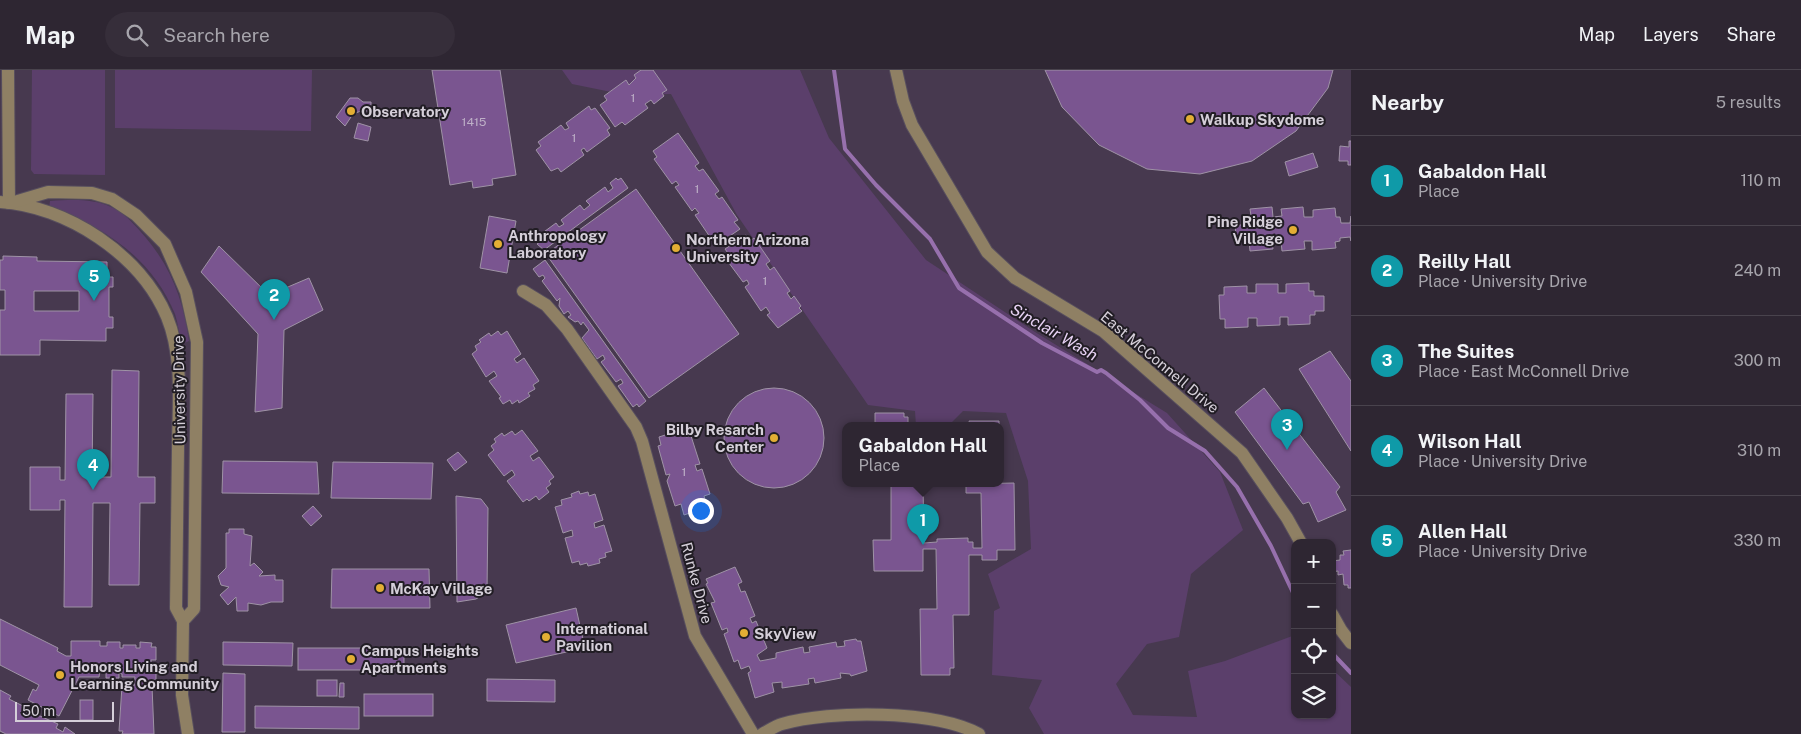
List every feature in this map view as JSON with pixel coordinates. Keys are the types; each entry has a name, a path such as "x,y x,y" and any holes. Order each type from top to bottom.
{"street":[{"path":"5,203 8,70"},
{"name":"East McConnell Drive","path":"896,70 903,101 912,125 987,252 1015,278 1103,331 1242,453 1287,518 1299,539"},
{"name":"University Drive","path":"5,203 48,192 92,193 112,199 136,215 165,244 186,292 197,342 194,609 183,621"},
{"name":"University Drive","path":"5,203 51,214 83,228 112,246 152,290 168,318 176,352 179,395 176,608 183,621 182,695 188,734"},
{"name":"Runke Drive","path":"523,291 546,305 567,329 636,427 642,441 695,636 753,734"},
{"path":"1336,621 1351,643"},
{"path":"762,734 782,724 818,718 869,715 940,720 979,734"}],"shaded area":[{"name":"Northern Arizona University","path":"0,70 1351,70 1351,734 0,734"},
{"path":"32,70 105,70 105,175 34,174 31,170"},
{"path":"115,70 312,70 311,131 115,128"},
{"path":"562,70 800,70 829,138 926,260 1035,332 1167,413 1220,472 1243,530 1191,574 1179,637 1147,644 1116,684 1133,715 1197,717 1188,671 1225,661 1291,636 1291,719 1336,719 1336,673 1351,687 1351,734 1044,734 1029,708 1042,680 992,675 994,611 1000,608 988,574 1031,549 1028,481 1006,413 963,411 952,422 916,422 915,411 868,405 737,215 671,94 626,95 572,84"},
{"path":"81,200 104,204 123,214 140,231 159,256 174,282 183,310 189,341 182,344 175,314 165,294 140,261 124,247 89,224 49,208 50,201"}],"building":[{"path":"432,70 500,70 516,175 492,179 493,185 473,188 472,181 450,185"},
{"path":"641,70 653,70 667,90 662,93 664,96 654,104 651,100 645,104 648,108 625,125 622,122 615,127 600,105 607,100 604,96 626,80 629,85 636,78 634,75"},
{"name":"Walkup Skydome","path":"1045,70 1333,70 1328,88 1296,131 1252,161 1200,174 1147,169 1099,145 1062,107"},
{"name":"Observatory","path":"350,98 371,102 371,111 361,111 353,114 345,126 336,117"},
{"path":"589,106 591,110 595,108 610,128 607,130 610,135 587,152 584,148 581,150 584,155 561,172 558,168 551,171 536,150 541,146 538,142 561,125 565,130 569,128 566,123"},
{"name":"Observatory","path":"358,123 371,127 368,141 354,138"},
{"path":"678,133 699,163 695,166 699,171 703,169 719,191 715,194 719,199 722,197 738,220 734,222 740,229 721,242 717,237 712,240 695,215 699,213 695,208 692,211 675,187 679,185 676,181 672,184 654,159 657,157 653,151"},
{"path":"1349,141 1351,141 1351,165 1348,165 1348,161 1339,161 1340,146 1349,147"},
{"path":"1313,153 1318,167 1289,176 1285,162"},
{"path":"616,178 618,180 621,178 628,188 544,250 537,244 540,242 537,237 556,223 559,227 564,224 561,220 580,205 584,210 590,205 586,201 605,187 608,192 613,188 610,183"},
{"path":"636,189 739,334 649,398 546,254"},
{"name":"Pine Ridge Village","path":"1272,207 1273,217 1282,216 1281,209 1303,207 1304,217 1313,217 1313,210 1335,208 1336,217 1340,217 1341,223 1350,223 1351,216 1351,241 1350,237 1340,238 1340,241 1335,242 1336,248 1312,250 1312,241 1304,241 1305,249 1282,251 1281,241 1272,242 1273,249 1250,251 1249,241 1245,241 1244,236 1236,236 1235,225 1246,225 1245,217 1251,216 1250,209"},
{"name":"Anthropology Laboratory","path":"489,216 516,221 507,273 480,268"},
{"path":"746,235 750,241 754,238 770,261 766,264 770,270 774,267 790,291 787,293 791,299 794,296 801,306 799,308 802,311 778,328 767,315 770,313 766,307 761,311 745,287 749,284 747,280 743,282 726,259 730,256 725,249"},
{"path":"219,246 269,295 309,278 323,310 284,330 282,408 255,412 258,334 201,272"},
{"path":"3,256 37,257 37,261 107,262 107,277 113,277 113,287 109,287 109,317 113,317 113,328 106,328 106,341 40,340 40,355 0,355 0,310 5,310 5,290 0,290 0,260 3,260","holes":["34,291 79,291 79,311 34,311"]},
{"path":"545,260 646,401 639,407 637,404 633,407 618,386 623,383 621,379 616,382 601,362 605,359 603,355 597,359 582,338 589,330 583,322 581,325 578,321 575,322 568,317 571,315 568,311 564,314 559,306 560,298 557,301 542,281 545,278 543,275 539,277 533,269"},
{"name":"Pine Ridge Village","path":"1309,283 1309,291 1314,291 1314,296 1324,296 1324,311 1315,311 1315,315 1310,315 1310,324 1288,325 1288,317 1280,317 1280,325 1257,326 1257,318 1248,318 1248,327 1225,328 1225,319 1220,319 1219,295 1224,295 1224,287 1247,286 1247,293 1256,293 1256,284 1278,284 1278,293 1286,293 1286,284"},
{"path":"498,331 501,335 507,331 521,354 514,359 517,363 524,358 539,381 533,385 535,389 528,393 530,396 519,403 518,400 512,404 510,400 503,404 499,398 501,397 489,381 497,376 494,371 486,377 472,354 477,350 475,346 481,342 479,340 489,333 491,336"},
{"path":"1330,351 1351,381 1351,451 1299,369"},
{"path":"112,370 139,371 138,477 155,477 155,503 140,503 139,585 109,585 110,503 93,503 92,607 64,607 65,500 60,500 60,510 30,510 30,467 60,467 60,480 65,480 66,394 93,394 92,477 111,477"},
{"name":"Bilby Resarch Center","path":"774,388 793,392 809,403 820,419 824,438 820,457 809,473 793,484 774,488 755,484 739,473 728,457 724,438 728,419 739,403 755,392"},
{"path":"1264,388 1340,487 1336,492 1346,510 1318,522 1309,502 1303,504 1235,412"},
{"path":"875,413 904,413 904,417 908,417 908,422 875,422"},
{"path":"969,421 999,421 999,422"},
{"path":"684,429 686,437 691,436 700,464 695,465 697,471 702,469 710,494 704,496 707,507 684,515 681,504 675,506 667,481 670,474 666,475 658,446 661,445 659,437"},
{"path":"522,430 538,451 530,456 533,461 539,457 554,477 549,481 551,484 546,488 549,492 539,500 536,496 529,501 527,499 523,502 507,481 515,475 512,470 504,476 488,455 494,450 491,446 496,442 494,439 502,433 504,436 512,431 515,435"},
{"path":"458,452 467,462 455,471 447,460"},
{"path":"223,461 317,462 319,494 222,493"},
{"path":"333,462 433,463 431,499 331,498"},
{"path":"1004,483 1014,483 1015,550 997,550 997,560 982,560 982,555 969,555 969,615 953,615 954,668 950,668 950,675 921,675 920,609 937,609 936,549 923,549 923,571 874,571 873,540 891,540 891,487 923,487 924,543 937,542 937,539 968,538 968,542 973,542 973,548 982,548 981,493 966,493 966,487 1004,487"},
{"path":"579,491 580,494 588,492 589,496 595,494 603,520 594,523 595,528 604,525 612,551 605,553 606,557 599,559 600,563 588,566 587,563 580,565 579,561 572,563 565,538 573,536 572,530 563,533 555,507 562,505 561,500 572,497 571,494"},
{"name":"McKay Village","path":"456,496 481,499 488,508 487,592 476,599 457,602"},
{"path":"313,506 322,516 311,526 302,516"},
{"path":"229,529 244,529 244,534 252,536 250,566 254,563 263,572 259,576 275,575 275,580 283,580 283,602 271,602 261,605 248,603 248,611 237,611 236,597 228,605 220,595 229,587 221,585 218,576 226,568 226,533 229,533"},
{"path":"1351,550 1351,588 1348,588 1348,585 1344,585 1343,574 1338,575 1338,571 1336,571 1336,560 1340,560 1340,555 1344,555 1343,551"},
{"name":"SkyView","path":"735,567 742,582 738,584 741,592 745,591 755,616 750,618 752,623 756,621 767,648 757,655 760,661 776,658 776,653 803,647 804,653 810,652 809,647 836,642 837,647 845,646 844,641 856,639 861,641 867,671 851,676 850,674 840,673 841,678 815,683 814,678 808,679 809,684 782,688 782,682 772,683 774,692 755,698 748,673 751,671 749,666 741,669 738,660 734,662 724,634 728,632 727,628 722,630 711,603 715,602 706,584 708,583 706,579"},
{"name":"McKay Village","path":"332,569 429,569 430,608 331,608"},
{"name":"International Pavilion","path":"576,608 585,648 516,663 506,625"},
{"name":"Honors Living and Learning Community","path":"0,619 58,648 57,651 66,656 71,656 71,641 100,641 100,646 107,646 107,642 120,642 120,648 123,648 123,645 136,645 136,648 140,648 140,642 152,643 151,647 156,647 156,660 151,660 151,667 156,667 156,680 151,680 151,683 156,683 156,686 152,686 154,734 122,734 123,731 119,731 122,686 134,686 135,677 122,677 122,674 119,673 119,678 106,678 106,673 100,670 99,677 79,677 59,716 28,700 33,689 36,691 39,685 0,665"},
{"path":"223,642 293,643 292,666 223,665"},
{"name":"Campus Heights Apartments","path":"298,648 404,648 404,670 298,670"},
{"path":"223,673 245,674 245,732 222,732"},
{"name":"Campus Heights Apartments","path":"487,679 555,680 555,702 487,701"},
{"name":"Campus Heights Apartments","path":"317,680 337,680 337,696 317,696"},
{"path":"340,683 344,683 344,697 339,697"},
{"name":"Honors Living and Learning Community","path":"0,690 11,696 9,699 23,706 22,708 58,724 56,728 63,732 65,727 75,734 6,734 0,731"},
{"name":"Campus Heights Apartments","path":"364,694 433,694 433,716 364,716"},
{"path":"80,700 93,700 93,720 80,720"},
{"name":"Campus Heights Apartments","path":"255,706 359,707 359,729 255,728"}],"waterway":[{"name":"Sinclair Wash","path":"834,70 845,149 876,185 930,239 959,288 1042,343 1097,372 1101,370 1106,373 1140,400 1168,428 1205,451 1237,487 1271,546 1291,588"},
{"name":"Sinclair Wash","path":"1336,657 1351,673"}],"place":[{"name":"Observatory","path":"351,111"},
{"name":"Walkup Skydome","path":"1190,119"},
{"name":"Pine Ridge Village","path":"1293,230"},
{"name":"Anthropology Laboratory","path":"498,244"},
{"name":"Northern Arizona University","path":"676,248"},
{"name":"Allen Hall","path":"94,301"},
{"name":"Reilly Hall","path":"274,320"},
{"name":"Bilby Resarch Center","path":"774,438"},
{"name":"The Suites","path":"1287,450"},
{"name":"Wilson Hall","path":"93,490"},
{"name":"Gabaldon Hall","path":"923,545"},
{"name":"McKay Village","path":"380,588"},
{"name":"SkyView","path":"744,633"},
{"name":"International Pavilion","path":"546,637"},
{"name":"Campus Heights Apartments","path":"351,659"},
{"name":"Honors Living and Learning Community","path":"60,675"}]}
